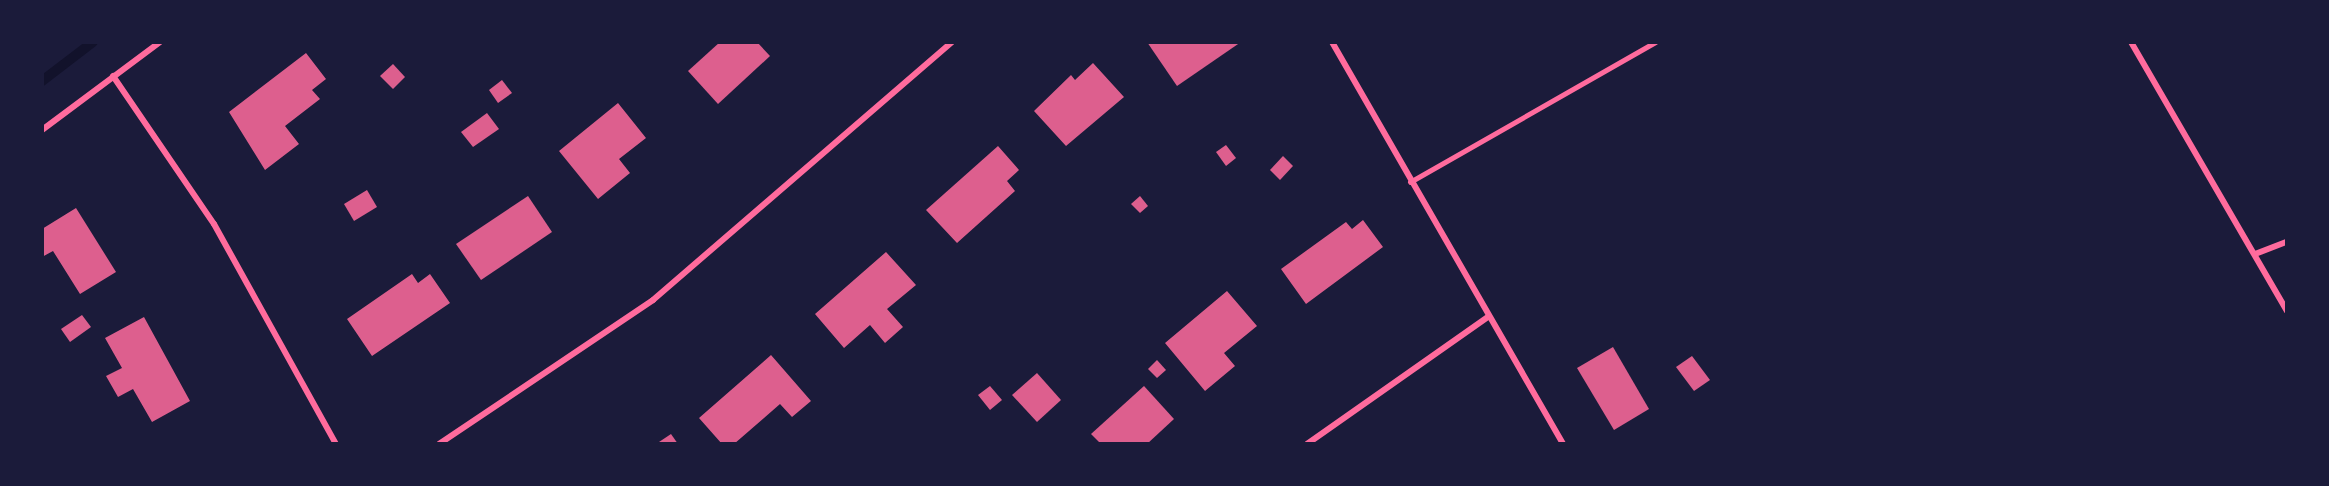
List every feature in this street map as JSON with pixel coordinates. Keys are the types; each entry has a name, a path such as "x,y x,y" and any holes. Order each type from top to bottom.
{"street":[{"path":"42,130 160,42"},
{"path":"439,444 653,300 952,42"},
{"path":"1332,42 1410,182 1563,444"},
{"path":"2131,42 2287,310"},
{"path":"113,76 214,224 336,444"},
{"path":"2255,254 2287,242"},
{"path":"1307,444 1488,317"}],"lane":[{"path":"1410,182 1655,42"}],"building":[{"path":"720,42 757,42 770,56 718,104 688,71"},
{"path":"1147,42 1241,42 1177,86"},
{"path":"306,53 326,79 312,90 320,99 285,126 299,144 265,170 229,112"},
{"path":"1093,63 1124,97 1066,146 1034,111 1071,75 1075,80"},
{"path":"393,64 405,77 393,89 380,76"},
{"path":"502,80 512,93 498,103 489,90"},
{"path":"618,103 646,138 619,159 630,173 598,199 559,151"},
{"path":"487,113 499,129 473,147 461,132"},
{"path":"1226,145 1236,158 1226,166 1216,152"},
{"path":"998,146 1019,170 1007,181 1015,191 957,243 926,210"},
{"path":"1283,156 1293,166 1280,180 1270,170"},
{"path":"367,190 377,207 354,221 344,204"},
{"path":"528,196 552,232 481,280 456,244"},
{"path":"1140,196 1148,206 1140,213 1131,204"},
{"path":"76,208 116,272 80,294 53,251 42,257 42,229"},
{"path":"1363,220 1383,247 1306,304 1281,269 1346,222 1352,229"},
{"path":"886,252 916,285 887,309 903,327 885,343 870,325 844,348 815,314"},
{"path":"412,274 418,283 430,274 450,303 372,356 347,319"},
{"path":"1227,291 1257,326 1224,353 1235,366 1205,391 1165,343"},
{"path":"82,315 91,327 70,342 61,329"},
{"path":"144,317 190,401 152,422 133,389 118,397 106,376 122,368 105,338"},
{"path":"1613,347 1649,409 1614,430 1577,368"},
{"path":"771,355 811,401 792,417 780,404 734,444 722,444 699,418"},
{"path":"1692,356 1710,380 1694,391 1676,367"},
{"path":"1157,360 1166,370 1157,378 1148,369"},
{"path":"1037,373 1061,400 1037,422 1012,395"},
{"path":"990,386 1002,400 990,410 978,395"},
{"path":"1144,386 1174,419 1147,444 1101,444 1091,434"},
{"path":"671,434 678,444 656,444"}],"waterway":[{"path":"42,81 93,42"}]}
